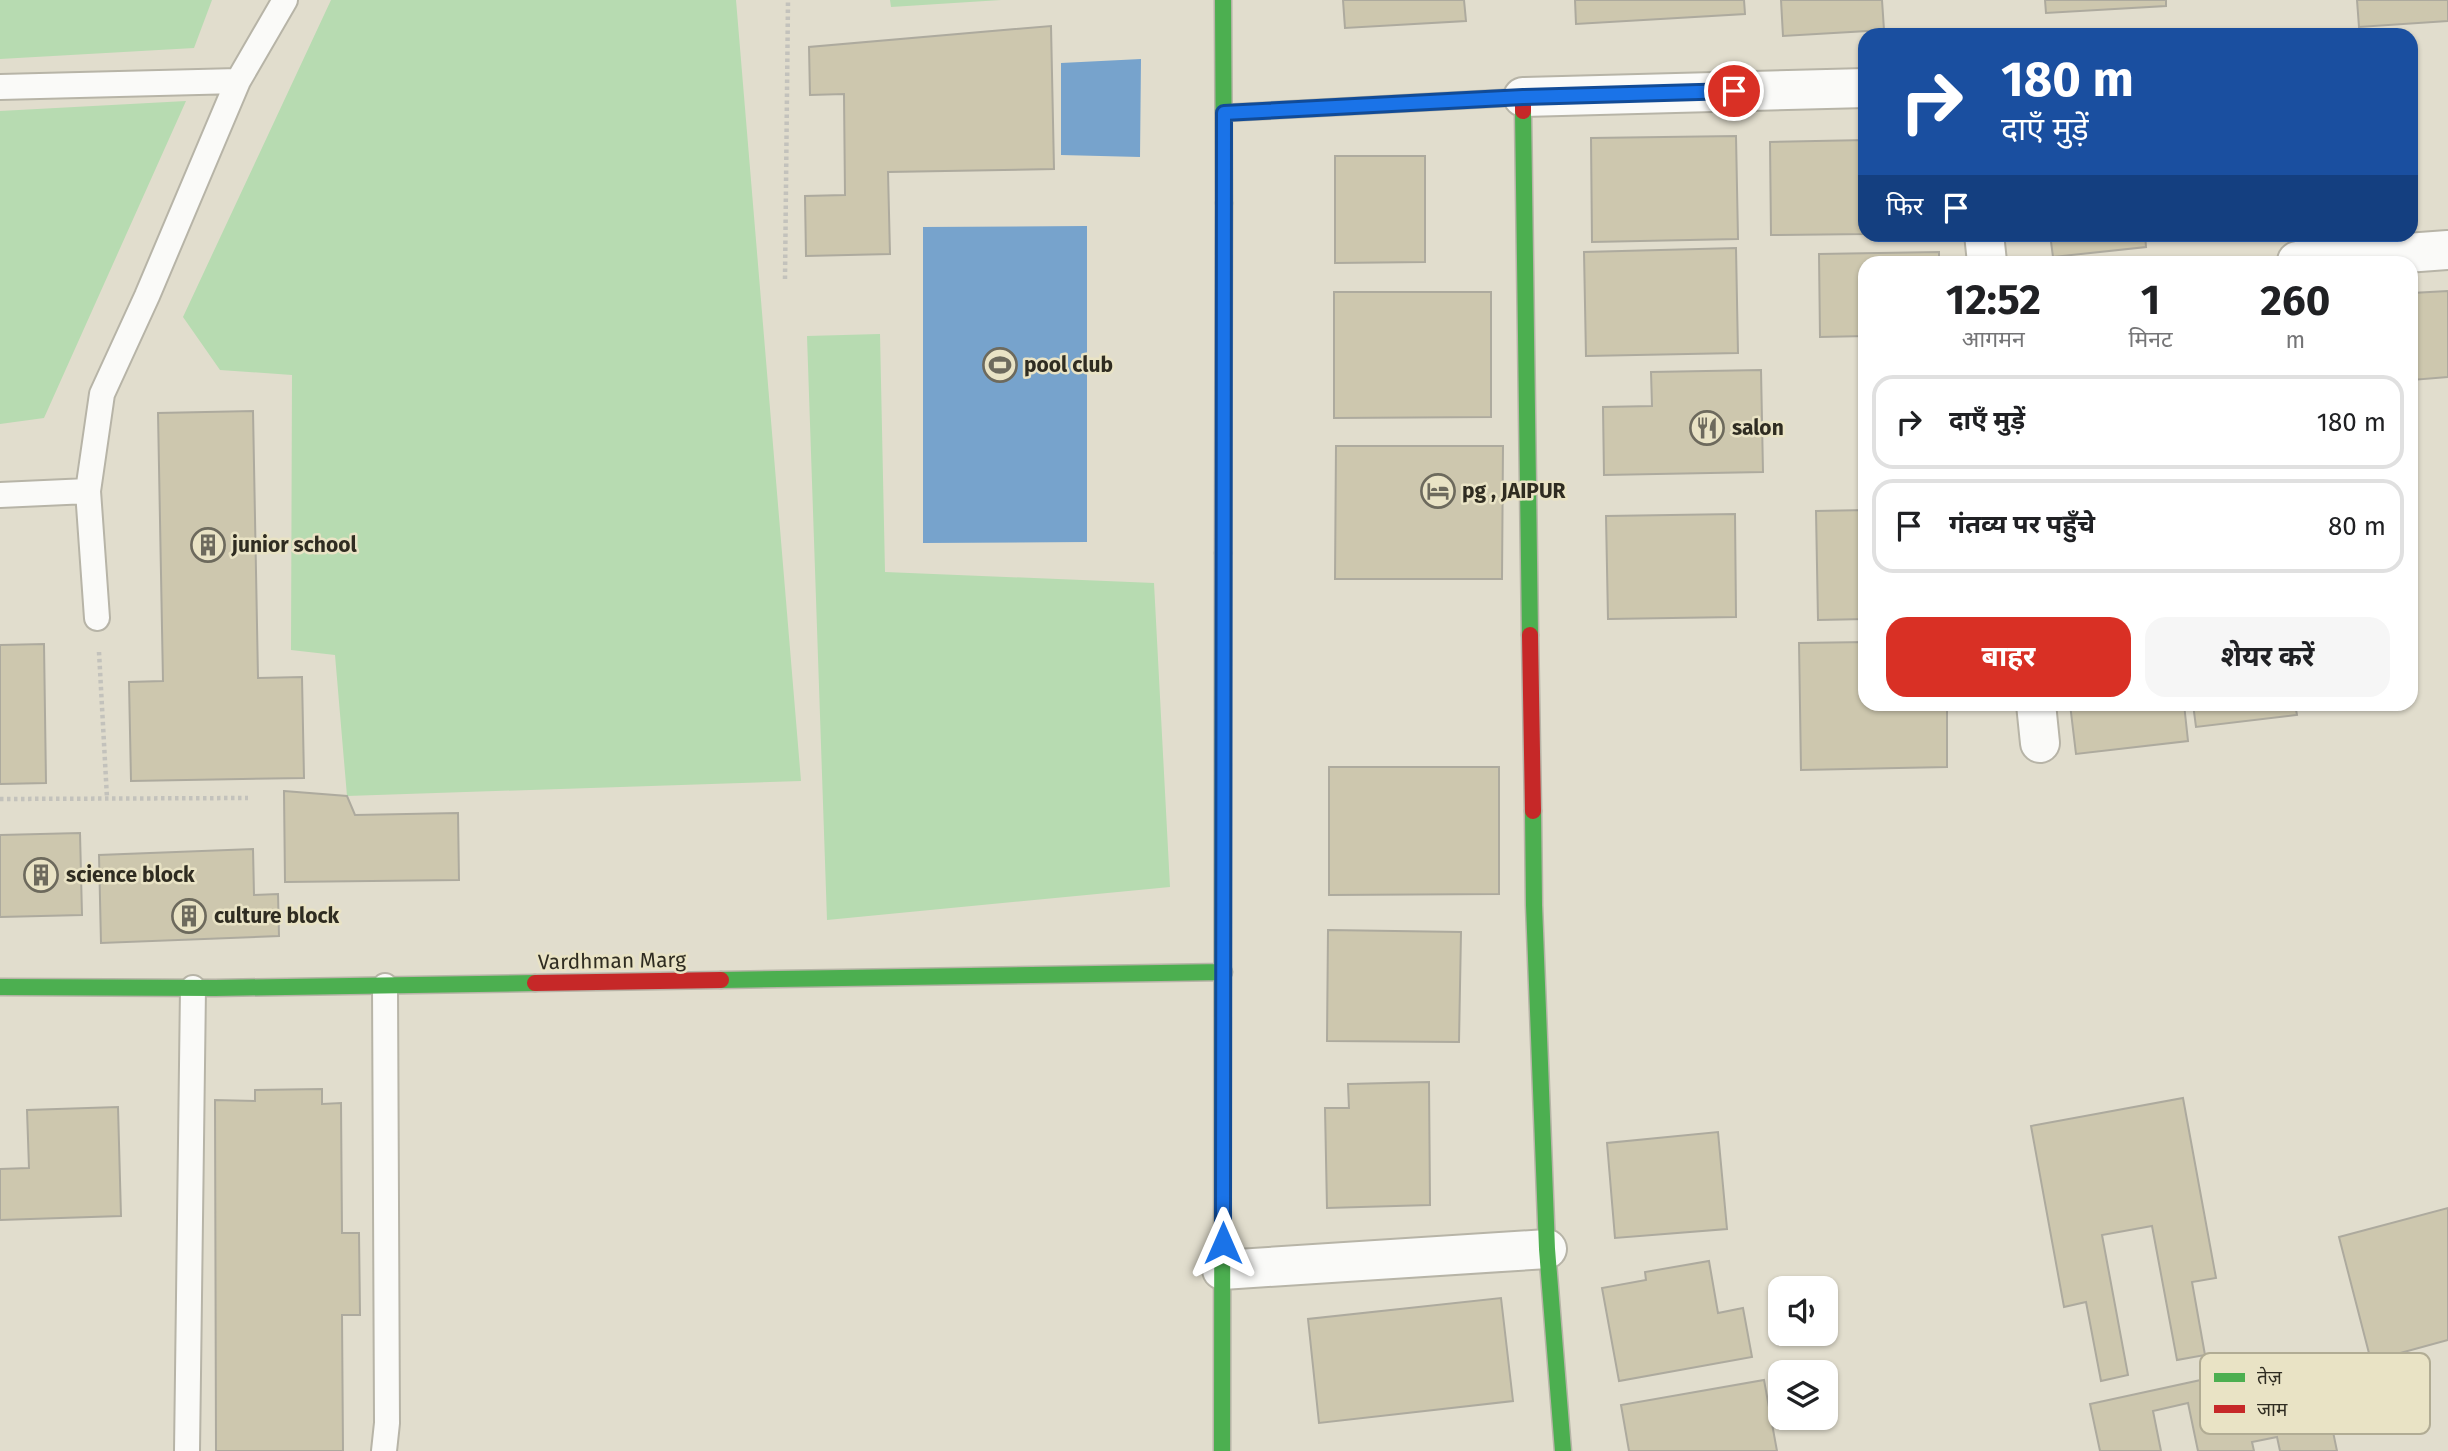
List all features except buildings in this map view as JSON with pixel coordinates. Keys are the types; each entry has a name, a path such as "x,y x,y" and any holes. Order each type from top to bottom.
{"street":[{"path":"1222,1451 1223,0"},
{"path":"1224,113 1523,97 1858,88"},
{"path":"1523,97 1534,905 1547,1249 1563,1451"},
{"path":"2297,253 2448,250"},
{"path":"2037,711 2040,743"},
{"name":"Vardhman Marg","path":"0,987 385,986 1224,972"},
{"path":"1222,1270 1547,1249"}],"lane":[{"path":"97,618 88,491 102,394 238,81 285,0"},
{"path":"0,88 238,81"},
{"path":"0,495 88,491"},
{"path":"384,1451 387,1423 385,986"},
{"path":"187,1451 193,988"}],"path":[{"path":"785,279 789,0"},
{"path":"97,618 107,798"},
{"path":"0,799 248,798"}],"green space":[{"path":"0,0 212,0 194,48 0,59"},
{"path":"331,0 736,0 801,781 347,796 335,655 291,650 292,375 220,370 183,317"},
{"path":"890,0 1001,0 891,7"},
{"path":"186,101 44,418 0,424 0,111"},
{"path":"880,334 885,572 1154,583 1170,887 827,920 807,336"}],"water":[{"path":"1141,59 1140,157 1061,155 1061,63"},
{"path":"1087,226 1087,542 923,543 923,227"}],"traffic: fast":[{"path":"1223,0 1224,203"},
{"path":"1523,111 1530,635"},
{"path":"1222,1451 1223,553"},
{"path":"1533,811 1547,1249 1563,1451"},
{"path":"721,980 1224,972"},
{"path":"0,987 215,988 535,983"}],"traffic: jam":[{"path":"1224,113 1523,97 1523,111"},
{"path":"1223,553 1224,203"},
{"path":"1530,635 1533,811"},
{"path":"535,983 721,980"}],"place":[{"name":"pool club","path":"1000,365"},
{"name":"salon","path":"1707,428"},
{"name":"pg , JAIPUR","path":"1438,491"},
{"name":"junior school","path":"208,545"},
{"name":"science block","path":"41,875"},
{"name":"culture block","path":"189,916"}],"route":[{"path":"1223,1243 1224,113 1523,97 1734,91"}]}
